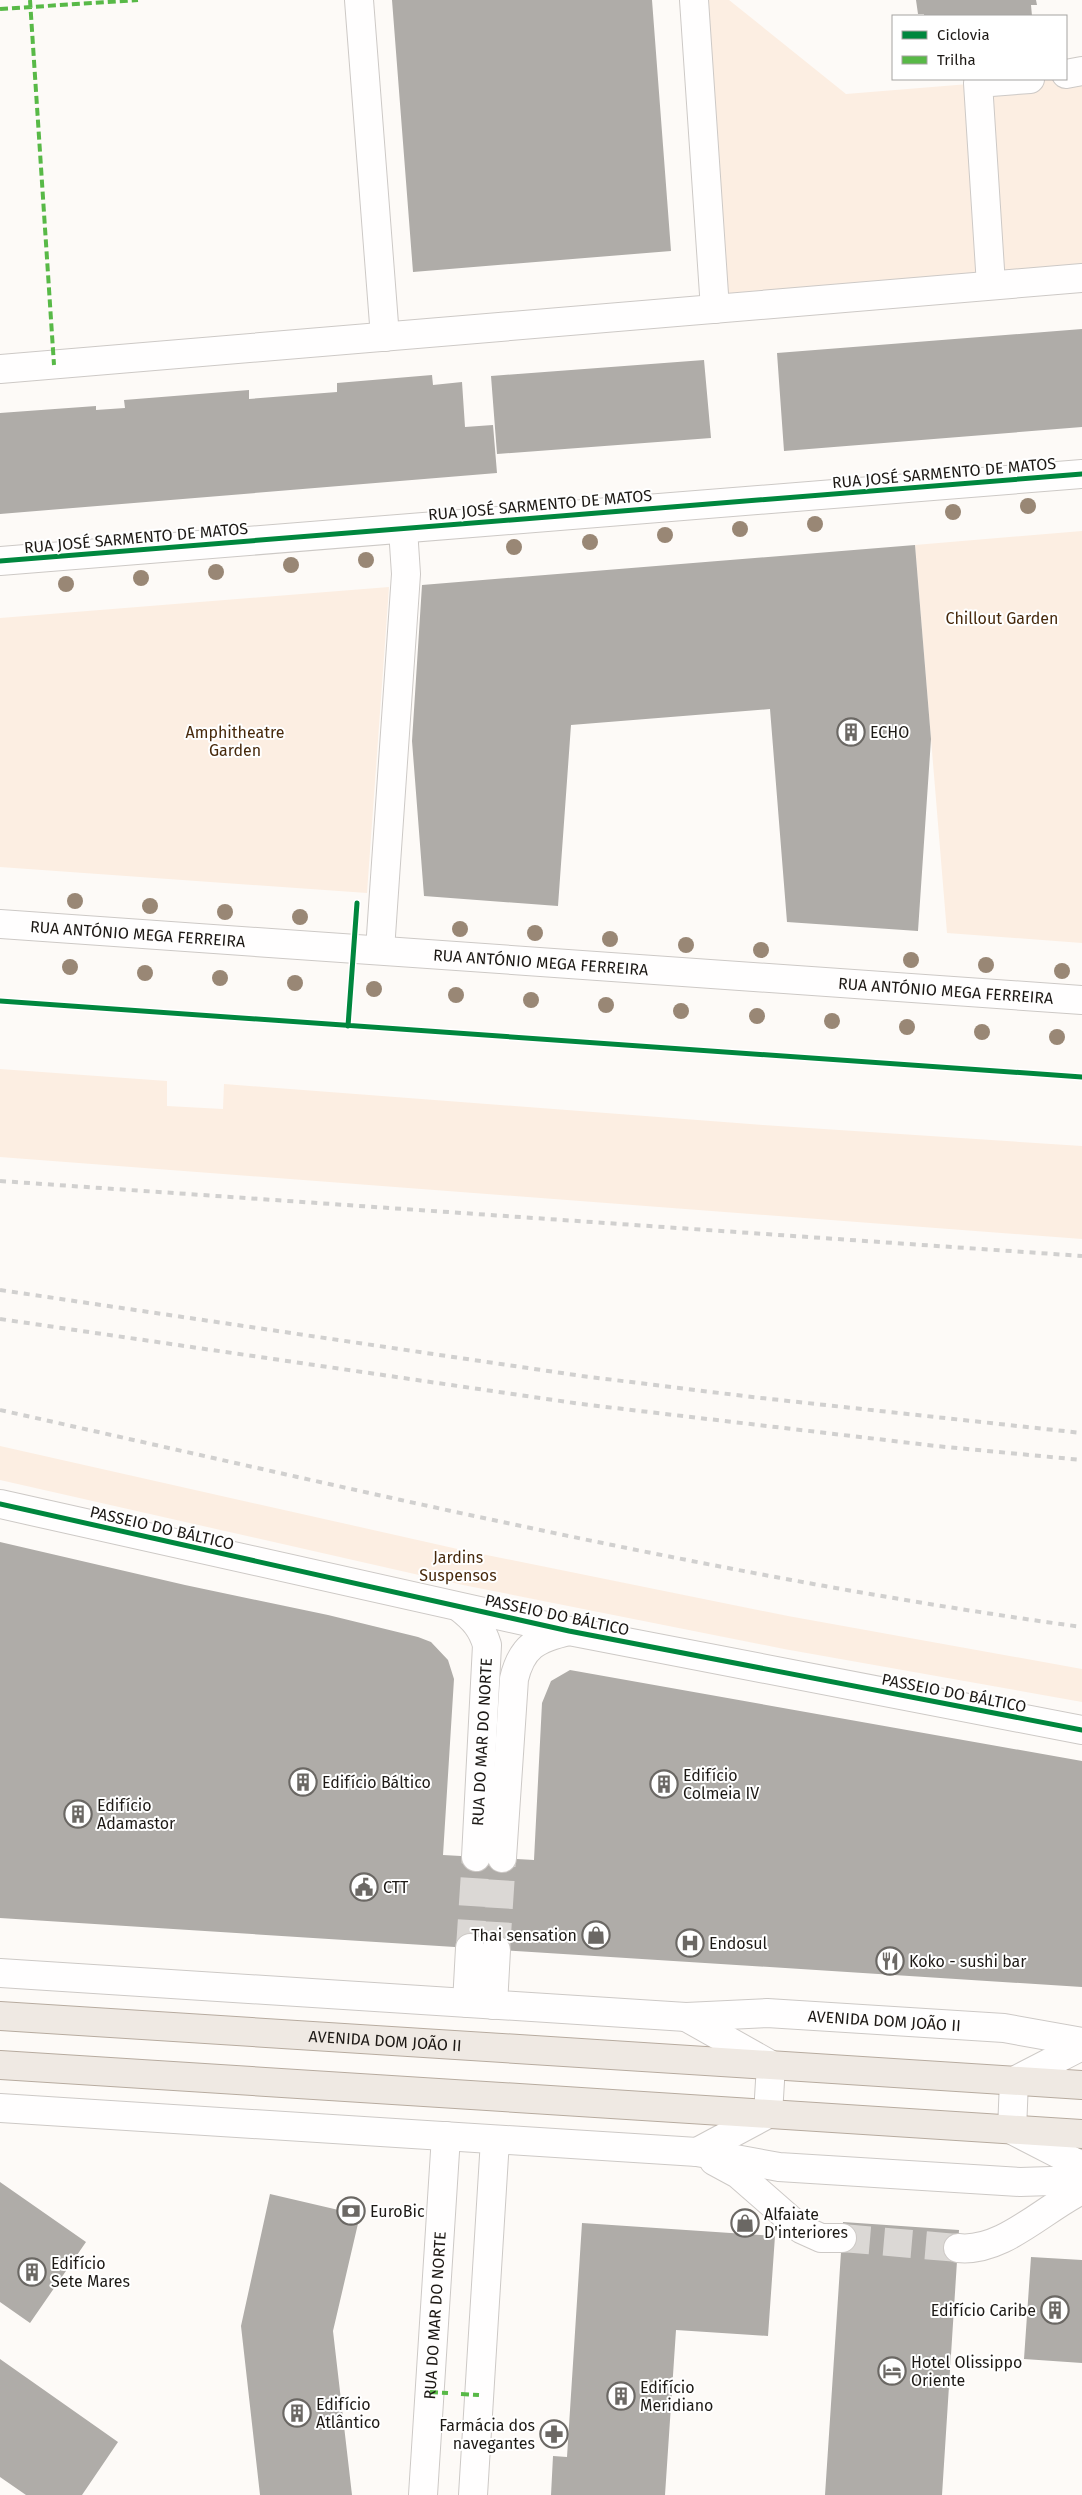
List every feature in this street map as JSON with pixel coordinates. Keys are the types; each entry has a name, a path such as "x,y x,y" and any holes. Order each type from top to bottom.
{"main road":[{"name":"AVENIDA DOM JOÃO II","path":"0,2016 1082,2085"},
{"path":"0,2065 1082,2134"}],"street":[{"path":"359,0 385,337"},
{"path":"694,0 715,309"},
{"path":"1067,74 1082,71"},
{"path":"991,285 978,83 1017,80"},
{"path":"0,369 1082,278"},
{"name":"RUA JOSÉ SARMENTO DE MATOS","path":"0,561 1082,474"},
{"path":"380,950 406,574 403,529"},
{"name":"RUA ANTÓNIO MEGA FERREIRA","path":"0,924 1082,1000"},
{"name":"PASSEIO DO BÁLTICO","path":"0,1504 568,1631 1082,1730"},
{"name":"RUA DO MAR DO NORTE","path":"460,1608 483,1631 487,1645 489,1857 516,1668 524,1653 533,1644 550,1636 568,1631"},
{"path":"480,2004 483,1949"},
{"name":"AVENIDA DOM JOÃO II","path":"0,1973 686,2017 767,2013 1004,2028 1082,2042"},
{"name":"AVENIDA DOM JOÃO II","path":"686,2017 771,2066"},
{"path":"1082,2046 1014,2081 1012,2130 1082,2166"},
{"path":"697,2152 768,2114 771,2066"},
{"path":"0,2108 697,2152 779,2167 1020,2182 1082,2180"},
{"name":"RUA DO MAR DO NORTE","path":"423,2495 446,2136"},
{"path":"473,2495 496,2140"},
{"path":"697,2152 738,2174 801,2229 822,2238 842,2238"},
{"path":"958,2248 971,2249 996,2242 1082,2190"}],"green space":[{"path":"694,0 729,0 846,94 1018,80 1067,80 1082,71 1082,278 715,309"},
{"name":"Chillout Garden","path":"1082,531 1082,943 947,933 915,545"},
{"name":"Amphitheatre Garden","path":"389,587 367,893 0,867 0,618"},
{"path":"0,1069 167,1081 167,1106 223,1109 224,1084 763,1125 1082,1146 1082,1239 0,1157"},
{"name":"Jardins Suspensos","path":"0,1446 462,1550 788,1616 1082,1669 1082,1702 784,1649 463,1585 0,1480"}],"building":[{"path":"392,0 652,0 671,251 413,272"},
{"path":"916,0 1036,0 1037,5 1031,5 1032,15 918,14"},
{"path":"1082,329 1082,427 784,451 777,353"},
{"path":"704,360 711,438 497,454 491,376"},
{"path":"432,375 433,385 462,382 465,427 493,425 497,473 0,514 0,413 96,406 96,410 125,408 124,400 249,390 249,399 337,392 337,383"},
{"name":"ECHO","path":"915,545 931,739 918,931 787,922 770,709 571,725 558,906 424,896 412,741 422,585"},
{"path":"0,1542 185,1585 328,1615 418,1637 431,1642 448,1660 454,1679 443,1855 534,1860 542,1703 551,1681 570,1670 1082,1761 1082,1987 0,1918"},
{"name":"Edifício Sete Mares","path":"0,2182 86,2242 30,2323 0,2302"},
{"name":"Edifício Atlântico","path":"270,2194 360,2215 333,2331 352,2495 260,2495 241,2326"},
{"name":"Hotel Olissippo Oriente","path":"843,2222 959,2230 942,2495 825,2495"},
{"name":"Edifício Meridiano","path":"582,2223 775,2236 768,2336 676,2330 665,2495 551,2495 553,2456 567,2457"},
{"name":"Edifício Caribe","path":"1031,2257 1082,2260 1082,2363 1024,2359"},
{"path":"0,2359 118,2442 82,2495 26,2495 0,2477"}],"tunnel":[{"path":"470,1948 476,1857"},
{"path":"496,1950 502,1858"},
{"path":"842,2238 958,2248"}],"railway":[{"path":"0,1181 1082,1256"},
{"path":"0,1290 582,1376 752,1397 1082,1433"},
{"path":"0,1319 581,1404 936,1446 1082,1460"},
{"path":"0,1410 539,1530 809,1583 945,1607 1082,1627"}],"marked path":[{"path":"30,0 54,365"},
{"path":"0,9 138,0"},
{"path":"430,2392 448,2393"},
{"path":"461,2394 479,2395"}],"cycle path":[{"path":"0,561 1082,474"},
{"path":"348,1026 357,903"},
{"path":"0,1001 1082,1077"},
{"path":"0,1504 569,1631 1082,1730"}],"place":[{"name":"ECHO","path":"851,732"},
{"name":"Edifício Báltico","path":"303,1782"},
{"name":"Edifício Colmeia IV","path":"664,1784"},
{"name":"Edifício Adamastor","path":"78,1814"},
{"name":"CTT","path":"364,1887"},
{"name":"Thai sensation","path":"596,1935"},
{"name":"Endosul","path":"690,1943"},
{"name":"Koko - sushi bar","path":"890,1961"},
{"name":"EuroBic","path":"351,2211"},
{"name":"Alfaiate D'interiores","path":"745,2223"},
{"name":"Edifício Sete Mares","path":"32,2272"},
{"name":"Edifício Caribe","path":"1055,2310"},
{"name":"Hotel Olissippo Oriente","path":"892,2371"},
{"name":"Edifício Meridiano","path":"621,2396"},
{"name":"Edifício Atlântico","path":"297,2413"},
{"name":"Farmácia dos navegantes","path":"554,2434"}]}
